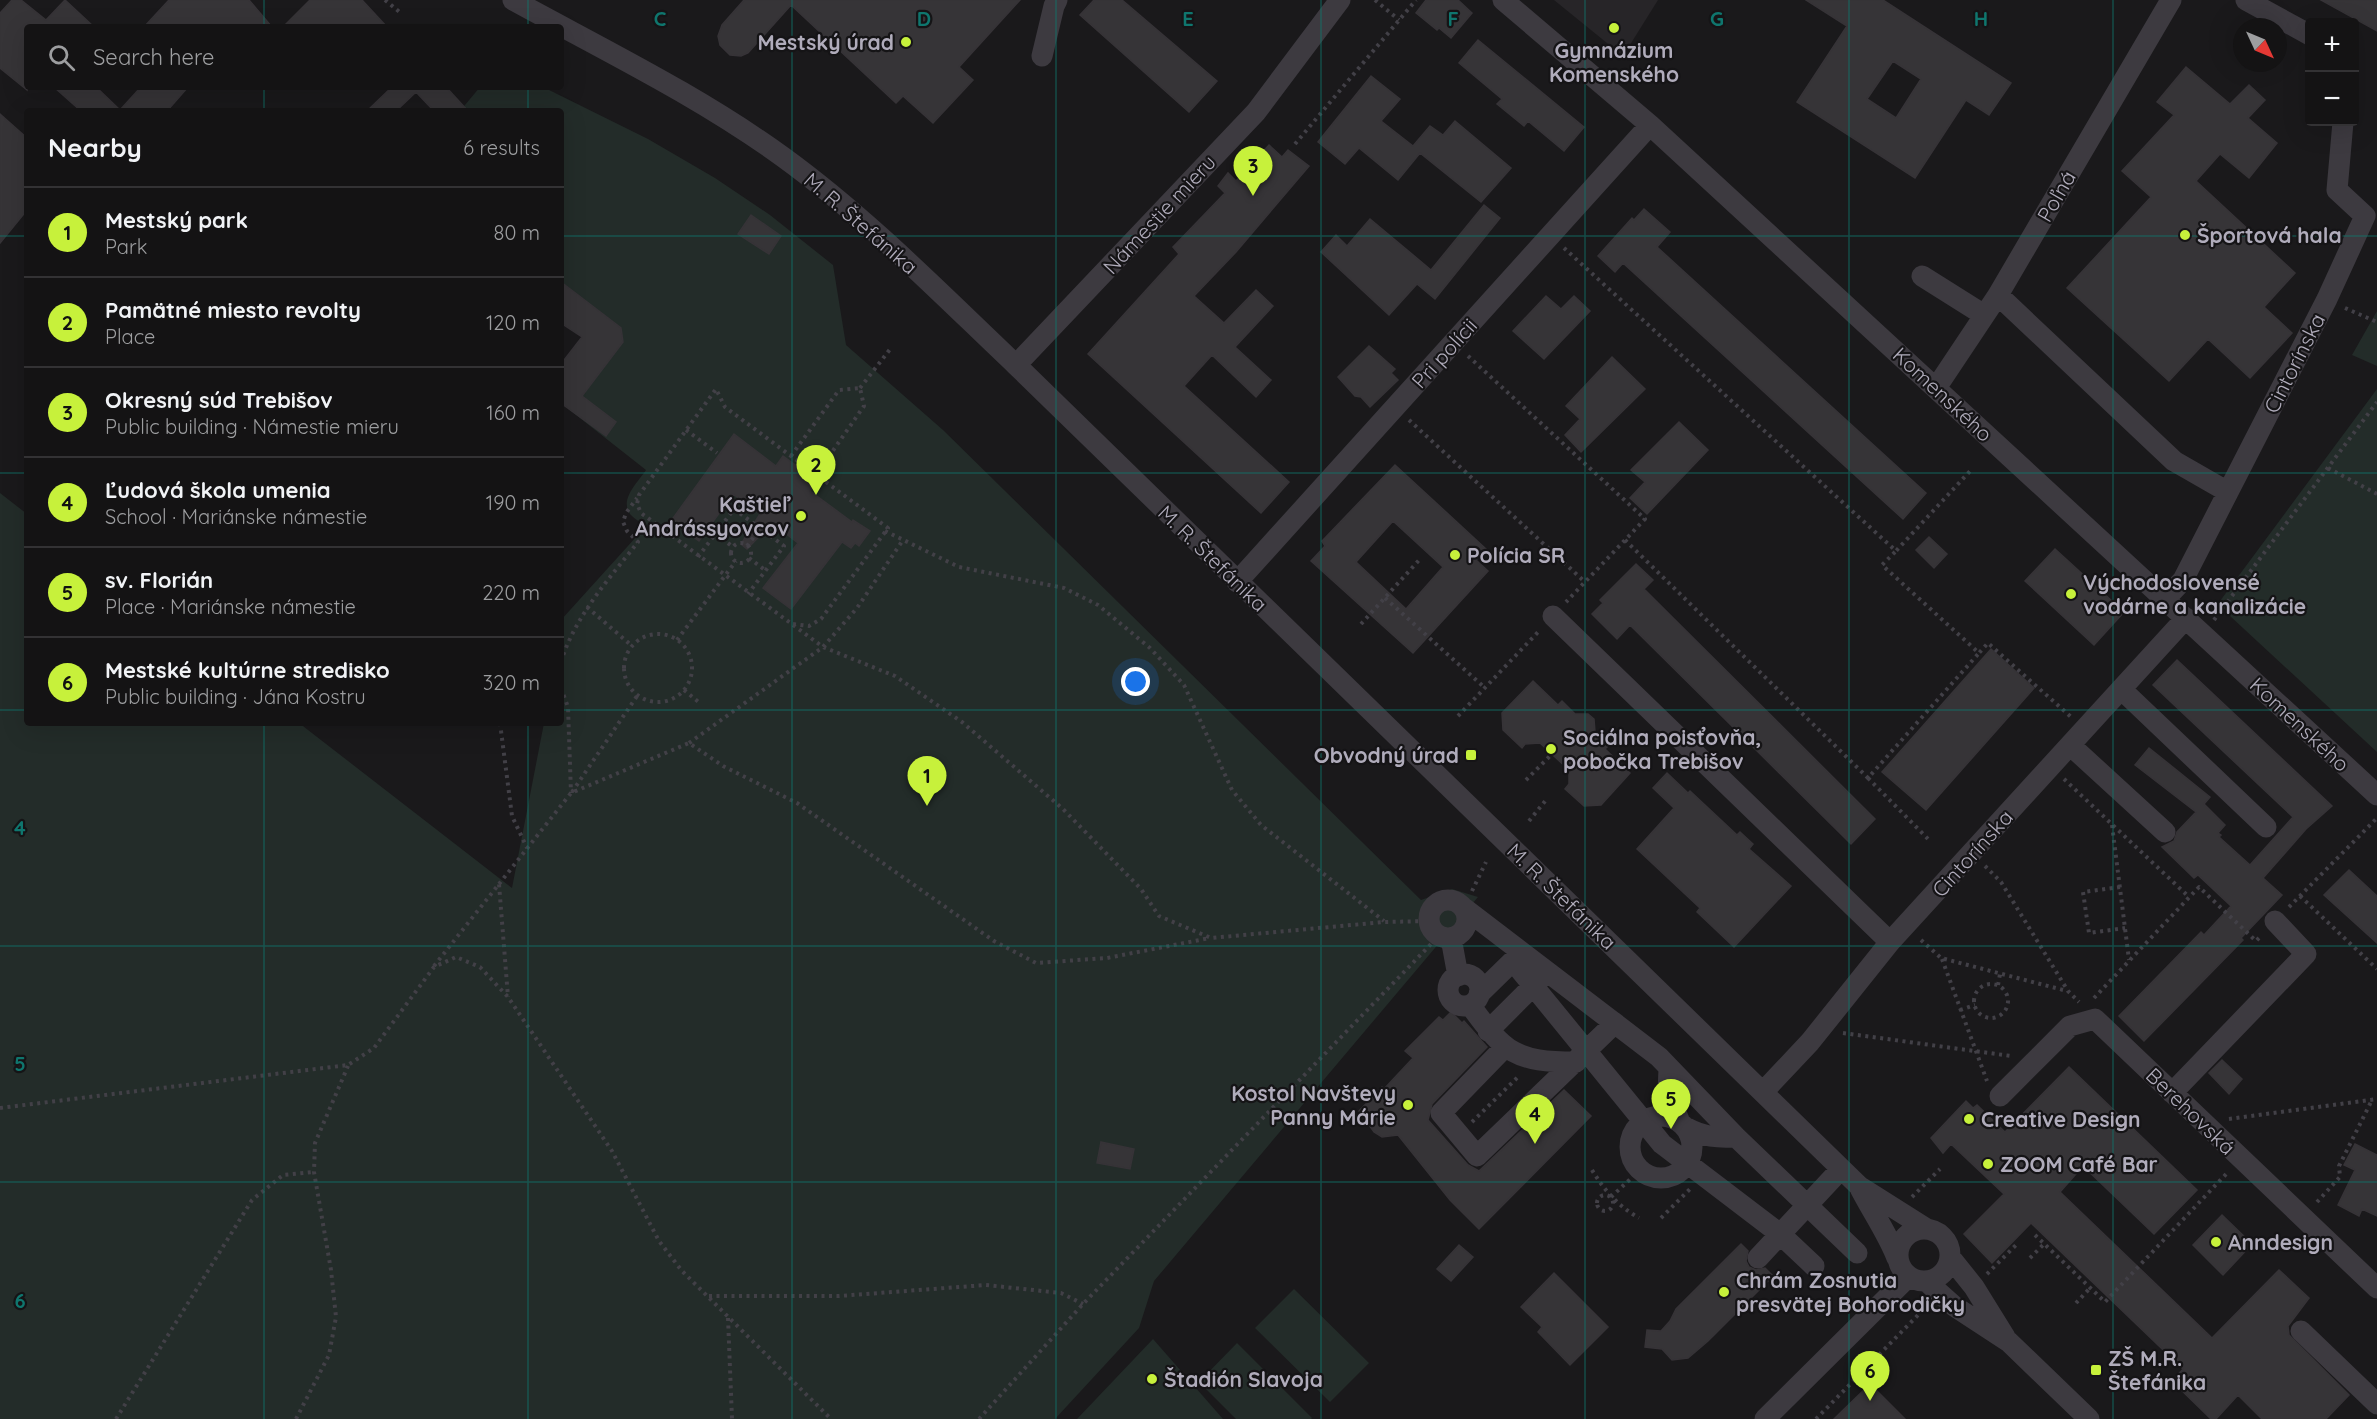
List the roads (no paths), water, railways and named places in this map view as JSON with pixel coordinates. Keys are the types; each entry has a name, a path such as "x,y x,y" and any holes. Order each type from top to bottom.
{"street":[{"name":"M. R. Štefánika","path":"513,0 557,24"},
{"path":"1042,56 1057,0"},
{"name":"Námestie mieru","path":"1016,365 1256,112 1340,0"},
{"name":"Komenského","path":"1503,0 1650,125 2377,795"},
{"name":"Poľná","path":"1936,388 1998,295 2171,0"},
{"path":"2246,0 2305,32"},
{"name":"M. R. Štefánika","path":"564,28 660,80 783,157 854,215 915,269 1016,365 1859,1186 1927,1229"},
{"name":"Pri polícii","path":"1237,582 1650,125"},
{"name":"Cintorínska","path":"2165,599 2183,580 2327,299 2365,216 2337,190 2343,126"},
{"path":"1922,276 1984,315"},
{"path":"1998,295 2174,461 2228,492"},
{"path":"1553,616 1890,942"},
{"name":"Cintorínska","path":"1763,1092 1810,1042 1890,942 2186,618"},
{"path":"2121,689 2266,827"},
{"path":"2070,745 2165,832"},
{"path":"1582,1057 1536,1059 1519,1055 1505,1047 1478,1015 1454,1002 1449,993 1450,983 1458,976 1431,909 1440,901 1454,900 1540,979 1615,1023 1659,1057 1736,1137 1857,1253"},
{"path":"1439,932 1461,933 1467,921 1464,908"},
{"path":"2172,1092 2306,954 2275,921"},
{"path":"1478,1015 1517,957"},
{"path":"1478,1015 1540,979"},
{"path":"1540,979 1582,1057 1662,1144 1780,1234 1814,1266"},
{"name":"Berehovská","path":"2000,1096 2070,1026 2090,1017 2095,1019 2377,1288"},
{"path":"1505,1047 1441,1113 1478,1156 1615,1023"},
{"path":"1669,1069 1668,1092 1671,1106 1683,1124 1692,1138 1693,1149 1688,1164 1677,1175 1658,1179 1640,1170 1634,1163 1630,1143 1632,1134 1642,1122 1658,1116 1668,1116 1683,1124 1701,1135 1717,1138 1736,1137"},
{"path":"1758,1258 1841,1168"},
{"name":"M. R. Štefánika","path":"1859,1186 1891,1242 1897,1258"},
{"path":"2009,1342 1974,1287 1950,1257 1944,1239 1927,1229 1908,1234 1900,1245 1897,1258 1901,1269 2009,1342 2089,1419"},
{"path":"1765,1419 1917,1279 1935,1279 1942,1273 1948,1266 1950,1257"},
{"path":"2301,1331 2377,1404"}],"place":[{"name":"Gymnázium Komenského","path":"1614,28"},
{"name":"Mestský úrad","path":"906,42"},
{"name":"Okresný súd Trebišov","path":"1253,196"},
{"name":"Športová hala","path":"2185,235"},
{"name":"Pamätné miesto revolty","path":"816,495"},
{"name":"Kaštieľ Andrássyovcov","path":"801,516"},
{"name":"Polícia SR","path":"1455,555"},
{"name":"Východoslovensé vodárne a kanalizácie","path":"2071,594"},
{"name":"Sociálna poisťovňa, pobočka Trebišov","path":"1551,749"},
{"name":"Obvodný úrad","path":"1471,755"},
{"name":"Mestský park","path":"927,806"},
{"name":"Kostol Navštevy Panny Márie","path":"1408,1105"},
{"name":"Creative Design","path":"1969,1119"},
{"name":"sv. Florián","path":"1671,1129"},
{"name":"Ľudová škola umenia","path":"1535,1144"},
{"name":"ZOOM Café Bar","path":"1988,1164"},
{"name":"Anndesign","path":"2216,1242"},
{"name":"Chrám Zosnutia presvätej Bohorodičky","path":"1724,1292"},
{"name":"ZŠ M.R. Štefánika","path":"2096,1370"},
{"name":"Štadión Slavoja","path":"1152,1379"},
{"name":"Mestské kultúrne stredisko","path":"1870,1401"}]}
